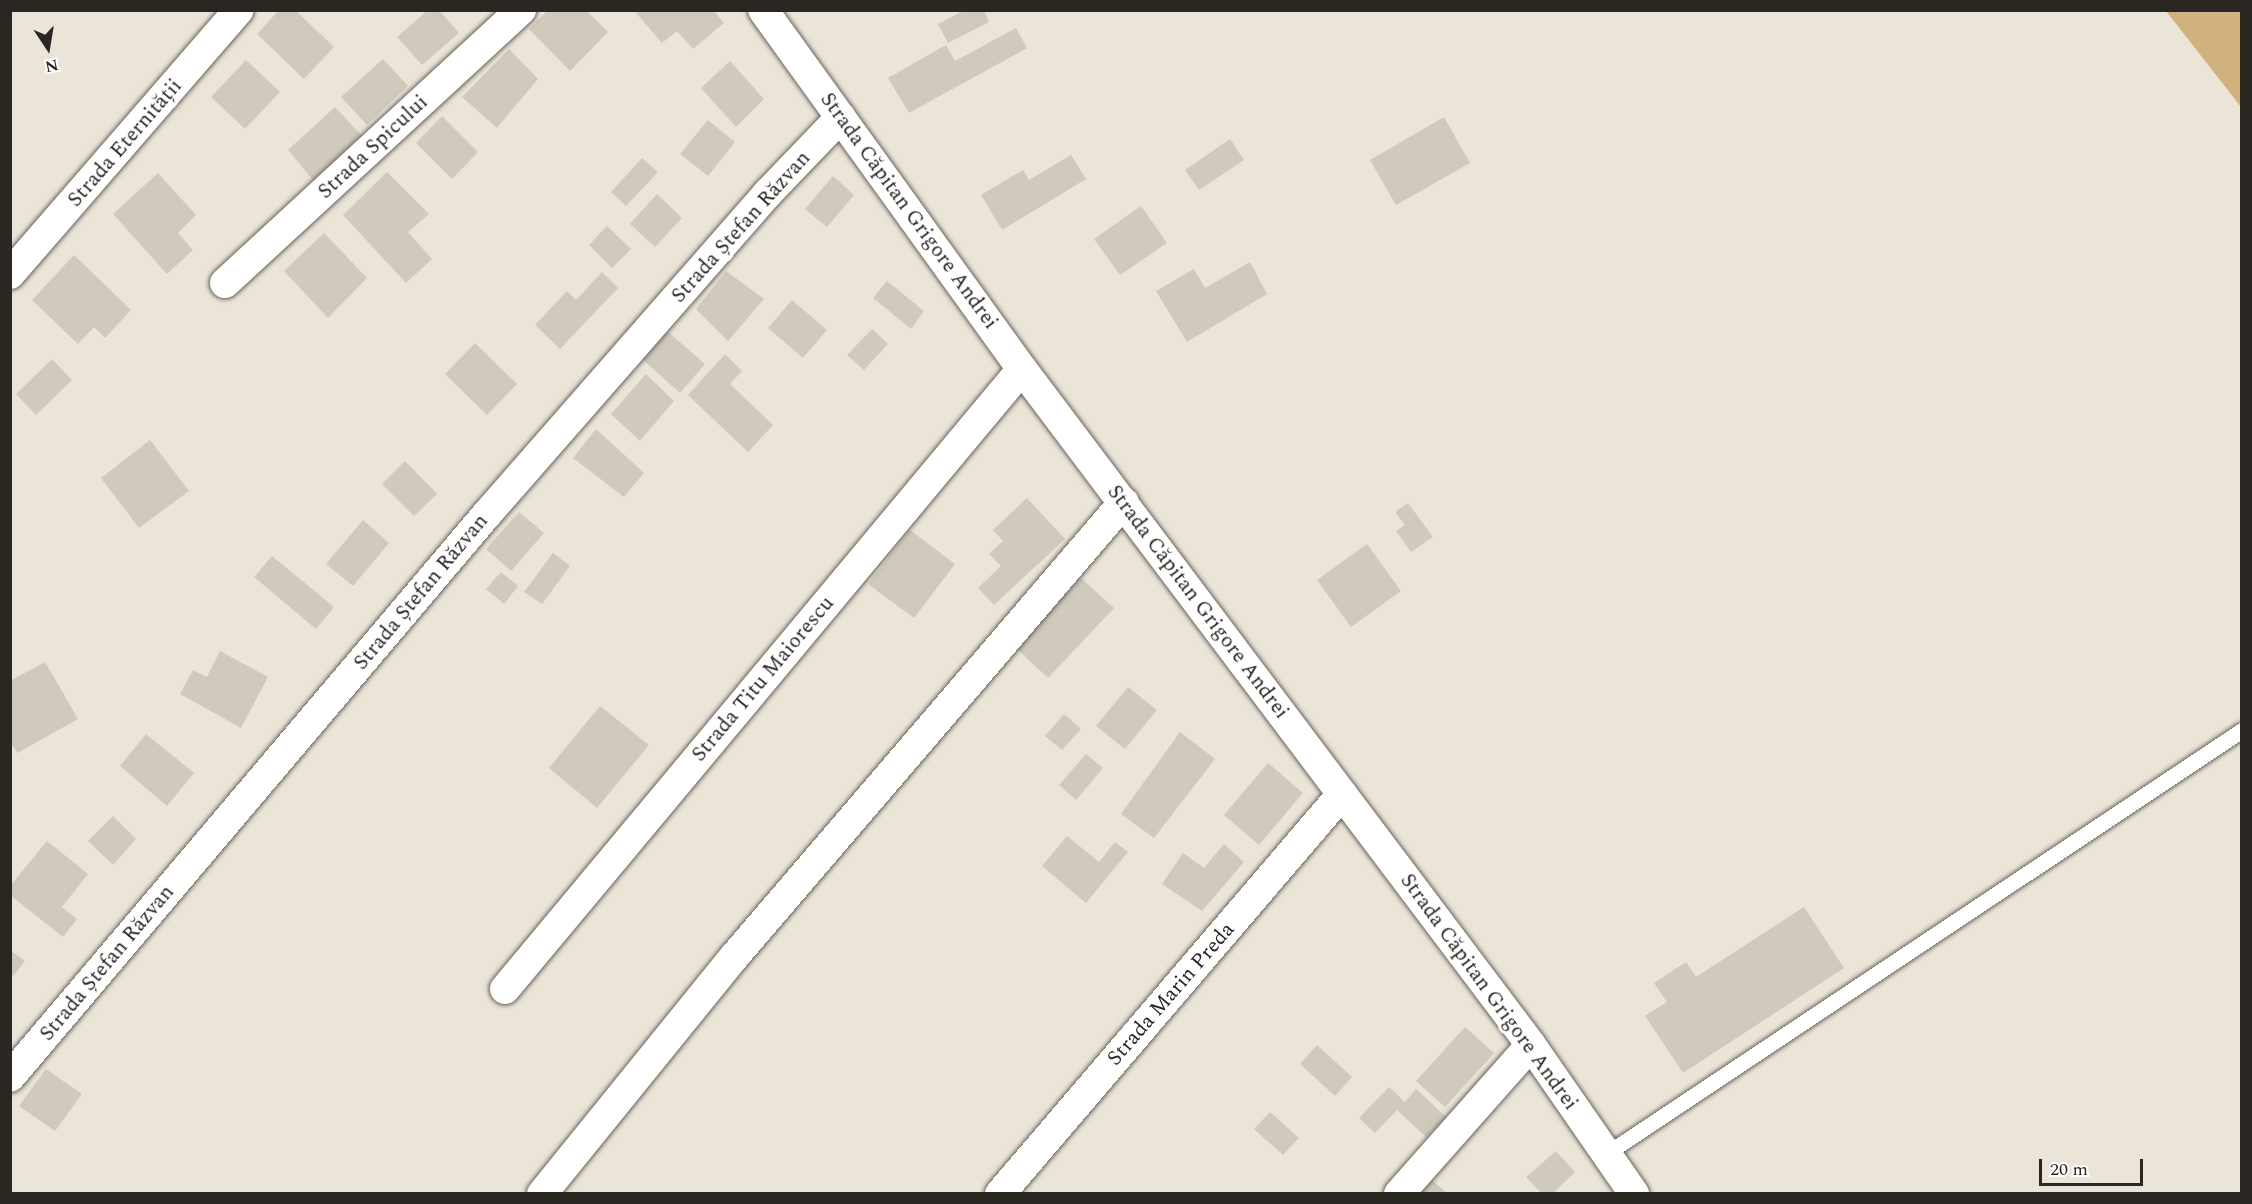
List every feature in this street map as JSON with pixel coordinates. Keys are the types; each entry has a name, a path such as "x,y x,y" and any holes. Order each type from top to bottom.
{"street":[{"name":"Strada Eternității","path":"10,274 239,10"},
{"name":"Strada Spicului","path":"225,283 522,10"},
{"name":"Strada Căpitan Grigore Andrei","path":"763,10 1022,369 1531,1045 1617,1179"},
{"name":"Strada Ștefan Răzvan","path":"10,1077 487,514 768,193 842,117"},
{"name":"Strada Titu Maiorescu","path":"505,989 1022,369"},
{"path":"542,1194 734,957 1124,502"},
{"name":"Strada Marin Preda","path":"1000,1194 1342,794"},
{"path":"1399,1194 1531,1045"}],"lane":[{"path":"1617,1179 2241,730"}],"shaded area":[{"path":"2166,11 2241,11 2241,107"}],"building":[{"path":"279,10 295,10 334,47 304,79 257,34"},
{"path":"428,10 439,10 459,33 422,65 397,37"},
{"path":"548,10 586,10 608,32 570,71 529,29"},
{"path":"639,10 713,10 724,23 693,49 677,31 662,43 636,13"},
{"path":"965,10 984,10 989,22 948,43 938,24"},
{"path":"1016,28 1027,48 909,113 888,78 946,45 955,61"},
{"path":"509,49 538,79 497,128 462,97"},
{"path":"383,59 408,86 367,125 341,97"},
{"path":"246,60 280,92 245,129 211,97"},
{"path":"730,61 764,99 736,127 701,88"},
{"path":"335,107 362,136 313,180 288,150"},
{"path":"442,116 478,152 452,179 416,143"},
{"path":"1444,117 1470,163 1396,205 1370,160"},
{"path":"708,120 735,142 708,176 680,154"},
{"path":"1230,139 1244,160 1199,190 1185,170"},
{"path":"1071,155 1086,179 1002,230 981,195 1023,170 1029,180"},
{"path":"642,158 658,172 626,206 611,192"},
{"path":"387,172 429,214 408,232 432,259 406,283 343,215"},
{"path":"158,173 196,215 178,233 193,250 167,274 113,214"},
{"path":"833,176 854,195 827,227 805,209"},
{"path":"657,194 682,218 655,247 630,224"},
{"path":"1141,206 1167,243 1120,275 1094,239"},
{"path":"607,226 631,249 612,268 589,245"},
{"path":"324,233 367,278 328,318 284,271"},
{"path":"74,255 131,310 105,338 94,327 78,344 32,300"},
{"path":"1250,262 1267,294 1187,342 1156,291 1194,269 1205,288"},
{"path":"726,271 764,299 728,341 696,309"},
{"path":"602,272 618,288 560,349 535,325 567,291 576,300"},
{"path":"887,281 924,311 911,329 873,298"},
{"path":"792,300 827,330 803,358 768,328"},
{"path":"872,329 888,344 864,370 847,355"},
{"path":"667,331 705,364 680,393 642,359"},
{"path":"475,343 517,384 487,415 445,374"},
{"path":"725,354 742,371 730,384 773,425 748,452 688,395"},
{"path":"52,359 72,380 36,415 16,394"},
{"path":"646,374 674,401 640,441 611,414"},
{"path":"596,429 644,473 624,497 573,458"},
{"path":"150,440 189,491 139,528 101,478"},
{"path":"405,461 437,494 414,516 382,484"},
{"path":"1027,498 1065,539 994,605 978,588 1001,566 989,554 1003,541 993,530"},
{"path":"1408,503 1433,537 1411,552 1396,531 1405,525 1395,512"},
{"path":"519,512 544,533 511,571 486,549"},
{"path":"363,520 389,543 353,586 326,564"},
{"path":"910,530 955,564 914,618 868,584"},
{"path":"1367,544 1401,591 1351,627 1317,580"},
{"path":"553,553 570,566 542,604 524,592"},
{"path":"272,556 334,607 316,629 254,577"},
{"path":"501,572 518,586 504,604 486,589"},
{"path":"1081,578 1114,608 1048,678 1015,647"},
{"path":"220,651 268,677 241,728 180,694 193,670 207,677"},
{"path":"45,662 78,719 17,753 10,741 10,681"},
{"path":"1128,687 1157,710 1125,749 1096,726"},
{"path":"600,706 649,745 597,808 549,768"},
{"path":"1064,714 1081,729 1062,750 1045,736"},
{"path":"1180,732 1215,759 1154,838 1121,814"},
{"path":"146,734 194,773 167,806 120,766"},
{"path":"1086,754 1103,768 1076,800 1059,785"},
{"path":"1268,763 1303,793 1259,845 1224,815"},
{"path":"113,816 136,839 113,865 88,841"},
{"path":"1067,836 1099,862 1115,842 1128,852 1086,903 1042,866"},
{"path":"47,841 88,874 62,907 77,919 63,937 10,895 10,886"},
{"path":"1224,844 1244,862 1202,911 1162,884 1183,853 1204,868"},
{"path":"1804,907 1844,968 1683,1073 1645,1016 1667,1002 1654,983 1686,962 1696,977"},
{"path":"10,950 25,961 10,980"},
{"path":"1465,1027 1494,1053 1445,1107 1416,1081"},
{"path":"1317,1045 1352,1077 1335,1096 1300,1064"},
{"path":"46,1069 82,1094 55,1131 19,1106"},
{"path":"1389,1087 1405,1102 1416,1089 1446,1117 1426,1137 1397,1110 1375,1133 1359,1118"},
{"path":"1270,1112 1299,1138 1283,1155 1254,1129"},
{"path":"1556,1151 1575,1172 1552,1194 1542,1194 1526,1177"},
{"path":"1425,1174 1448,1194 1408,1194"}]}
